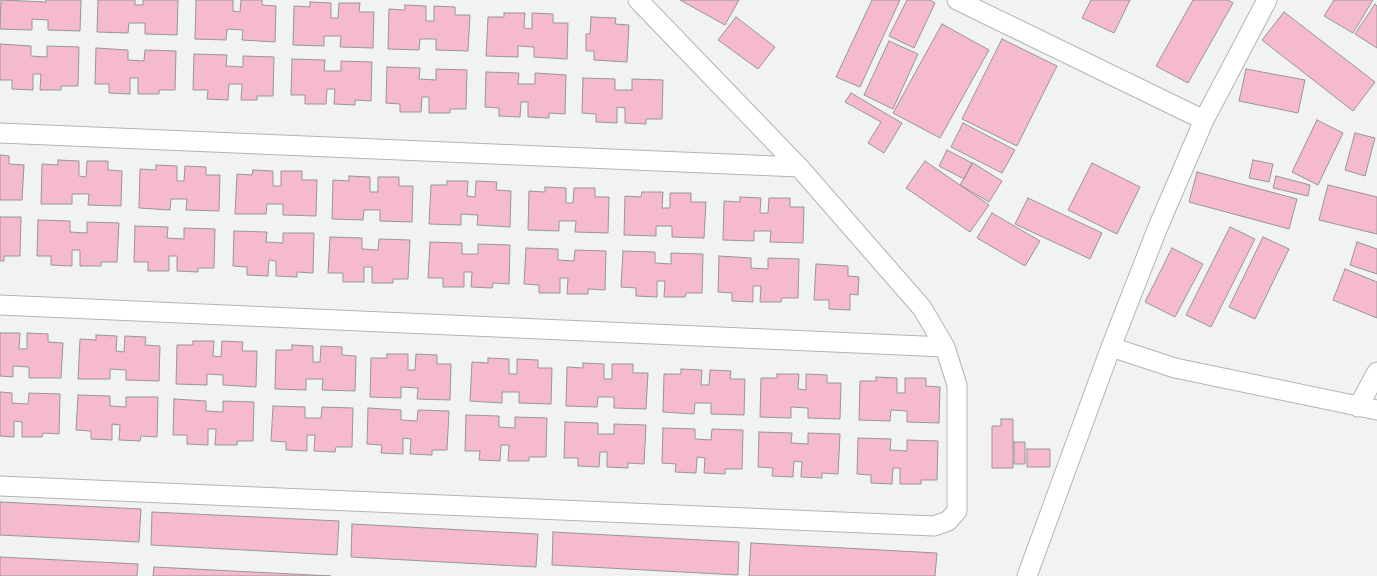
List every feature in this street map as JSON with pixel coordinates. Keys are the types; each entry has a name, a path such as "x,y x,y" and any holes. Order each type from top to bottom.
{"street":[{"path":"0,486 934,526 948,521 957,511 957,385 945,347 922,308 799,167 638,0"},
{"path":"957,0 1204,120"},
{"path":"1027,576 1111,346 1158,227 1204,120 1267,0"},
{"path":"0,133 799,167"},
{"path":"0,305 945,347"},
{"path":"1111,346 1176,368 1377,410"},
{"path":"1358,407 1377,372"}],"building":[{"path":"1,0 46,2 46,0 81,0 80,31 48,30 48,20 32,19 32,30 0,29"},
{"path":"98,0 135,0 135,5 143,5 143,0 178,0 177,35 145,34 145,23 129,23 128,33 97,32"},
{"path":"196,0 233,0 233,11 240,12 241,0 262,0 262,5 276,6 275,42 242,40 243,30 227,29 226,40 195,39"},
{"path":"680,0 739,0 725,25"},
{"path":"872,0 900,0 860,87 836,77"},
{"path":"907,0 930,0 935,3 914,48 889,36"},
{"path":"1091,0 1130,0 1114,33 1082,18"},
{"path":"1193,0 1228,0 1233,3 1188,83 1156,66"},
{"path":"1334,0 1373,0 1353,33 1324,16"},
{"path":"310,2 331,3 331,18 338,18 339,3 360,3 359,12 374,12 373,48 340,47 341,36 324,36 324,46 293,45 294,6 310,7"},
{"path":"1375,4 1377,6 1377,48 1355,34"},
{"path":"405,5 426,6 426,21 434,21 434,6 455,7 455,15 470,15 468,51 436,50 436,39 420,39 419,50 388,49 389,9 405,10"},
{"path":"1284,12 1375,82 1353,111 1262,40"},
{"path":"504,13 525,13 524,28 532,29 532,13 553,14 553,23 568,23 567,59 534,57 534,47 518,46 518,57 486,56 488,17 504,17"},
{"path":"591,17 616,18 615,24 629,25 627,62 594,60 594,51 586,51 586,34 590,34"},
{"path":"736,17 775,47 758,69 718,40"},
{"path":"942,24 989,50 940,138 893,113"},
{"path":"1002,39 1057,66 1017,146 962,119"},
{"path":"889,41 918,54 893,109 864,95"},
{"path":"0,44 31,46 31,56 47,57 47,46 79,47 78,86 61,86 61,90 40,90 41,74 33,74 33,90 12,89 12,80 0,80"},
{"path":"96,48 128,50 128,60 144,61 145,50 176,51 175,90 159,90 159,94 138,94 138,78 130,78 130,94 109,93 109,84 95,84"},
{"path":"194,54 227,55 226,66 243,67 243,56 274,57 273,96 257,96 257,100 241,100 242,84 229,84 228,100 207,99 208,90 193,90"},
{"path":"292,59 325,60 324,71 341,71 341,61 372,62 371,101 355,100 355,105 334,104 335,89 327,89 326,104 305,104 305,95 291,95"},
{"path":"387,67 420,68 419,79 436,80 436,69 467,70 466,109 450,109 450,113 429,113 429,97 422,97 421,112 400,112 400,104 386,103"},
{"path":"1246,69 1305,80 1298,113 1239,101"},
{"path":"486,72 519,73 518,84 535,84 535,73 566,75 565,114 549,113 549,118 528,117 528,102 521,102 520,117 499,116 499,108 485,107"},
{"path":"583,78 615,79 615,90 632,90 632,79 663,80 662,119 646,119 646,124 625,123 625,108 617,107 617,123 596,122 596,114 582,113"},
{"path":"851,93 902,123 884,153 868,143 881,122 845,102"},
{"path":"1317,120 1343,133 1318,185 1292,172"},
{"path":"963,123 1015,150 1002,173 951,147"},
{"path":"1355,133 1375,138 1365,176 1345,170"},
{"path":"947,150 972,163 964,179 939,166"},
{"path":"0,155 9,156 9,164 24,165 22,200 0,200"},
{"path":"58,160 79,161 79,176 86,177 87,161 108,161 108,170 122,171 121,206 88,205 89,194 72,194 72,204 41,204 42,164 58,165"},
{"path":"1253,160 1273,164 1269,182 1249,178"},
{"path":"925,161 989,205 970,232 906,188"},
{"path":"973,163 1002,181 989,202 960,185"},
{"path":"1092,163 1140,187 1117,234 1068,210"},
{"path":"156,165 177,166 177,181 184,181 185,166 206,167 206,175 220,175 219,211 186,210 187,199 171,199 170,210 139,208 140,169 156,170"},
{"path":"253,170 273,171 273,186 281,186 281,171 302,171 302,180 317,180 316,216 283,215 283,204 267,204 266,214 235,214 237,174 252,175"},
{"path":"1197,172 1297,199 1289,229 1189,202"},
{"path":"349,176 370,177 370,192 378,192 378,177 399,177 399,186 413,186 412,222 380,221 380,210 364,210 363,220 332,219 333,180 349,181"},
{"path":"1276,176 1310,185 1308,196 1273,188"},
{"path":"447,181 468,181 467,196 475,197 476,181 497,182 496,190 511,191 510,227 477,225 478,215 461,214 461,225 429,224 431,185 447,185"},
{"path":"1328,185 1377,197 1377,234 1319,220"},
{"path":"545,187 566,188 566,203 573,203 574,188 595,188 595,197 609,197 608,233 575,232 576,221 559,221 559,231 528,230 529,191 545,192"},
{"path":"642,192 663,192 662,208 670,208 670,193 691,193 691,202 706,202 704,238 672,237 672,226 656,226 656,236 624,235 625,196 641,197"},
{"path":"740,197 761,198 760,213 768,213 769,198 790,198 790,207 804,207 803,243 770,242 771,231 754,231 754,241 723,240 724,201 740,202"},
{"path":"1028,198 1102,233 1090,259 1015,224"},
{"path":"992,213 1040,241 1025,266 977,238"},
{"path":"0,217 21,217 20,256 4,256 4,261 0,261"},
{"path":"38,220 70,221 70,232 87,233 87,222 119,223 117,262 101,262 101,266 80,266 80,250 72,250 72,266 51,265 51,256 37,256"},
{"path":"135,226 168,227 167,238 184,239 184,228 215,229 214,268 198,268 198,272 177,271 177,256 169,256 169,271 148,271 148,262 134,262"},
{"path":"1230,227 1255,239 1211,327 1186,315"},
{"path":"234,231 267,232 266,242 283,243 283,233 314,233 313,273 297,272 297,277 276,276 276,261 269,260 268,276 247,275 247,267 233,266"},
{"path":"330,237 362,238 362,249 378,250 379,239 410,240 408,279 393,279 393,283 372,283 372,267 364,267 364,282 343,282 343,273 328,273"},
{"path":"1263,237 1289,249 1255,319 1229,307"},
{"path":"430,242 462,243 462,254 478,254 478,244 510,245 509,284 493,283 492,288 471,287 472,272 464,272 464,287 443,287 443,278 428,278"},
{"path":"1357,242 1377,249 1377,274 1350,265"},
{"path":"526,248 558,249 558,260 574,261 575,250 606,251 605,290 588,289 588,294 567,294 568,278 560,278 560,293 539,293 539,285 524,284"},
{"path":"1172,248 1203,264 1175,317 1145,302"},
{"path":"623,251 655,252 655,263 671,264 671,253 703,254 702,293 686,293 685,297 664,297 665,281 657,281 657,297 636,296 636,288 621,287"},
{"path":"719,256 751,258 751,268 768,269 768,258 799,259 798,298 782,298 781,302 760,302 761,286 753,286 753,302 732,301 732,293 718,292"},
{"path":"816,264 848,266 848,276 859,277 858,295 850,294 850,310 829,309 829,300 814,300"},
{"path":"1345,269 1377,282 1377,318 1333,300"},
{"path":"0,333 20,333 19,349 27,349 27,333 48,334 48,342 63,343 61,378 29,378 29,367 13,366 13,377 0,376"},
{"path":"96,335 117,336 116,351 124,352 125,336 146,337 145,345 160,346 159,381 126,380 126,370 110,369 110,379 78,379 80,339 96,340"},
{"path":"193,341 214,341 213,356 221,357 222,341 243,342 242,351 257,351 256,387 223,385 223,375 207,374 207,385 176,384 177,345 193,345"},
{"path":"292,345 313,346 313,362 320,362 321,346 342,347 342,355 356,356 355,391 322,390 323,379 306,379 306,390 275,389 276,350 292,350"},
{"path":"387,354 408,354 408,370 415,370 416,354 437,355 437,364 451,364 450,400 417,399 418,388 401,387 401,398 370,397 371,358 387,358"},
{"path":"488,358 509,359 509,374 517,374 517,359 538,360 538,368 552,368 551,404 519,403 519,392 502,392 502,403 470,401 472,362 488,363"},
{"path":"583,363 604,364 604,379 612,379 612,364 633,364 633,373 648,373 646,409 614,408 614,397 598,397 597,407 566,406 567,367 583,368"},
{"path":"681,369 702,370 701,385 709,385 710,370 731,371 730,379 745,379 744,415 711,414 711,403 695,403 694,414 663,412 664,374 681,374"},
{"path":"777,374 799,374 798,389 806,390 806,374 827,375 827,383 841,383 840,419 808,418 808,408 791,407 791,418 760,417 761,378 777,378"},
{"path":"876,377 897,378 897,393 905,393 905,378 926,378 926,386 940,387 939,423 907,422 907,411 891,410 890,421 859,420 860,381 876,381"},
{"path":"0,392 12,393 12,403 28,404 29,393 60,394 59,434 43,433 42,437 22,437 22,422 14,421 14,437 0,436"},
{"path":"78,395 110,396 110,406 126,407 126,397 158,397 157,437 141,436 140,441 119,440 120,425 112,424 112,440 91,439 91,431 76,430"},
{"path":"174,399 206,401 206,411 223,412 223,401 254,402 253,441 237,441 237,445 215,445 216,429 208,429 208,445 187,444 187,435 173,435"},
{"path":"273,406 305,407 305,418 321,418 322,407 353,408 352,447 336,447 335,452 314,451 315,435 307,435 307,451 286,450 286,442 271,441"},
{"path":"368,408 401,410 401,420 417,421 418,410 449,411 447,450 432,450 432,455 410,454 411,439 403,438 403,454 381,453 382,445 367,444"},
{"path":"466,415 499,416 499,427 515,428 515,417 547,418 546,457 529,457 529,461 508,461 509,445 501,445 500,461 479,460 480,451 465,451"},
{"path":"1001,419 1013,419 1013,468 992,468 992,426 1001,426"},
{"path":"565,422 598,423 598,434 614,434 614,424 646,425 644,464 628,463 628,468 607,467 607,452 600,452 599,467 578,466 578,458 564,458"},
{"path":"663,428 695,429 695,439 711,440 712,429 743,430 742,469 725,469 725,474 704,473 705,458 697,457 696,473 675,472 676,464 662,463"},
{"path":"759,432 792,433 791,443 808,444 808,433 840,434 838,474 822,473 822,478 801,477 802,462 794,461 793,477 772,476 773,468 758,467"},
{"path":"858,438 891,439 890,450 907,451 907,440 938,441 937,480 921,480 921,484 900,484 900,468 893,468 892,484 871,483 871,475 857,474"},
{"path":"1014,442 1025,442 1025,464 1014,464"},
{"path":"1027,449 1050,449 1050,467 1027,467"},
{"path":"0,502 141,509 139,542 0,535"},
{"path":"152,512 339,521 337,555 151,545"},
{"path":"352,524 538,534 536,567 351,557"},
{"path":"553,532 739,542 738,575 552,565"},
{"path":"751,543 937,553 935,576 749,576"},
{"path":"0,557 138,564 137,576 0,576"},
{"path":"154,567 331,576 153,576"}]}
